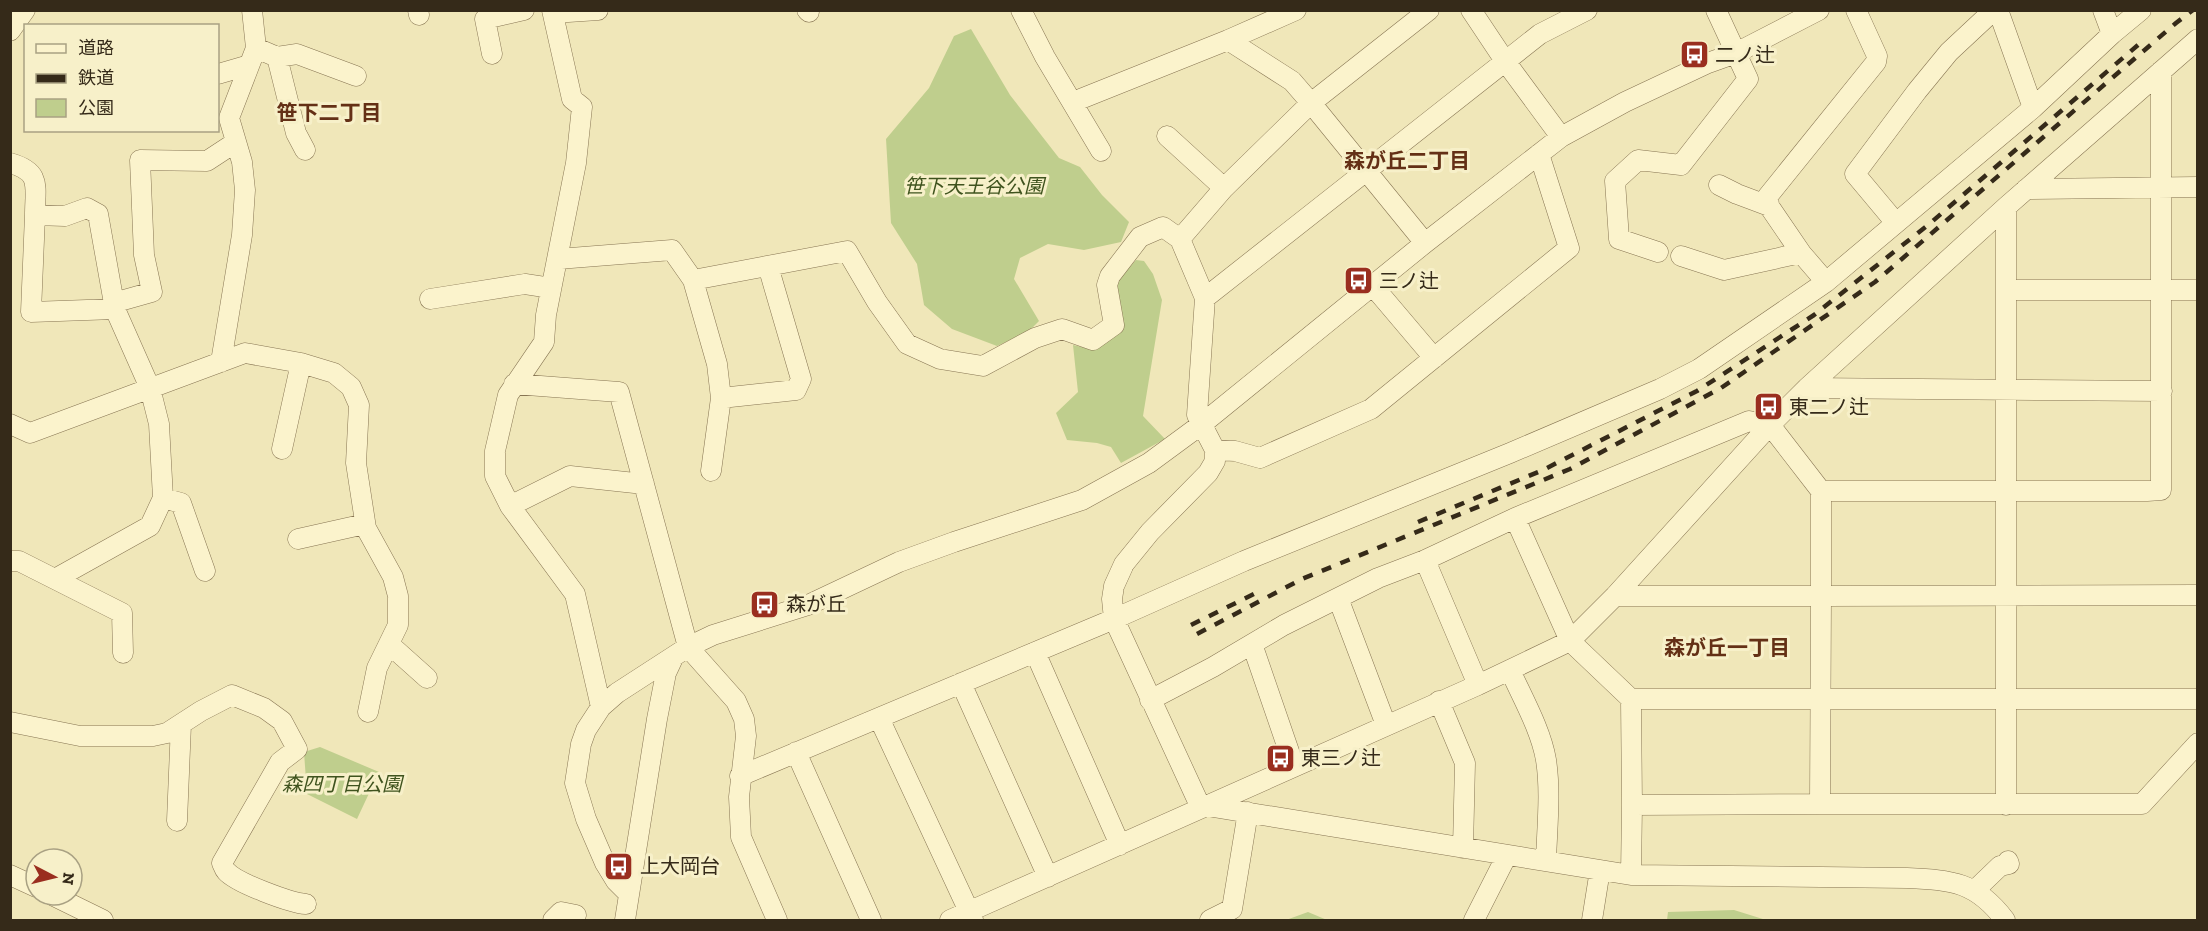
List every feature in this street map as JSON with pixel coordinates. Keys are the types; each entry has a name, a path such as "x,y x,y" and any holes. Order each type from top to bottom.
{"street":[{"path":"10,31 25,10"},
{"path":"221,362 242,235 244,190 242,162 229,118 252,57 252,10"},
{"path":"492,54 485,19 524,10"},
{"path":"598,10 553,12 572,99 582,107 576,163 546,315 544,342 508,394 495,451 495,476 510,506 575,594 601,707"},
{"path":"1021,10 1045,57 1101,151"},
{"path":"1179,239 1224,188 1311,103 1430,10"},
{"path":"1471,10 1560,136"},
{"path":"1205,298 1540,33 1587,10"},
{"path":"1658,252 1619,238 1615,181 1638,160 1681,165 1748,79 1716,10"},
{"path":"628,893 616,881 604,862 586,819 575,783 581,744 586,730 601,707 617,693 680,652 713,635 808,605 899,562 1082,500 1149,463 1202,424 1560,136 1625,102 1708,63 1736,53 1819,10"},
{"path":"1768,206 1768,196 1875,62 1877,56 1856,10"},
{"path":"1896,223 1855,174 1917,91 1950,52 1996,10 2033,108"},
{"path":"2103,10 2112,34"},
{"path":"740,776 1114,619 1244,561 1510,453 1660,389 1700,369 1826,282 2033,108 2141,10"},
{"path":"1073,102 1296,11"},
{"path":"950,921 971,916 1048,877 1478,685 1570,641 1615,596 1770,424 1807,388 2026,189 2198,39"},
{"path":"1228,40 1293,81 1425,243"},
{"path":"219,74 252,57 297,54 356,76"},
{"path":"277,57 296,133 305,150"},
{"path":"1821,491 2161,490 2161,70"},
{"path":"1167,136 1224,188"},
{"path":"10,163 24,167 31,172 35,180 31,312 114,306 152,292 144,255 140,160 207,161 236,142"},
{"path":"1215,450 1260,458 1371,409 1569,248 1539,154"},
{"path":"1719,185 1768,206 1801,253 1826,282"},
{"path":"2026,189 2198,188"},
{"path":"2006,207 2006,805"},
{"path":"35,214 65,216 87,208 98,214 114,306 150,387 159,424 163,498 150,526 55,579"},
{"path":"693,280 847,251 877,302 907,344 940,359 983,366 1035,338 1062,329 1093,340 1114,325 1107,285 1110,276 1140,237 1163,227 1179,239 1205,298 1197,415 1215,450 1215,461 1208,473 1150,532 1124,564 1114,586 1112,599 1114,619 1150,700 1204,807"},
{"path":"558,259 672,250 693,280 717,364 721,398 711,471"},
{"path":"1681,256 1724,270 1801,253"},
{"path":"721,398 796,390 801,379 768,266"},
{"path":"430,299 525,284 551,288"},
{"path":"1373,286 1434,358"},
{"path":"2006,290 2198,290"},
{"path":"10,424 30,433 246,353 301,363 334,373 351,387 359,405 356,463 365,524 393,577 398,596 398,625 377,668 368,712"},
{"path":"282,449 301,363"},
{"path":"514,384 619,392 644,484 680,652 736,701 744,719 746,736 740,776 741,837 777,921"},
{"path":"1807,388 2162,391"},
{"path":"1150,700 1213,667 1284,625 1378,578 1425,560 1515,518 1749,421 1770,424 1821,491 1820,804"},
{"path":"510,506 570,476 644,484"},
{"path":"163,498 182,503 205,571"},
{"path":"1515,518 1570,641 1631,699 2198,699"},
{"path":"298,539 365,524"},
{"path":"1425,560 1478,685"},
{"path":"15,561 122,613 123,653"},
{"path":"1615,596 2198,596"},
{"path":"1338,598 1386,725"},
{"path":"389,644 427,678"},
{"path":"1252,644 1294,766"},
{"path":"625,921 666,673 680,652"},
{"path":"1035,652 1120,845"},
{"path":"1509,670 1534,723 1546,758 1548,791 1546,861"},
{"path":"961,683 1048,877"},
{"path":"10,722 80,736 153,736 167,733 232,696 264,708 282,721 303,747 280,762 222,863 226,871 241,881 266,893 299,904 306,904"},
{"path":"1631,699 1631,875"},
{"path":"1439,701 1465,763 1463,848"},
{"path":"879,718 971,916"},
{"path":"177,821 181,724"},
{"path":"1632,805 2142,804 2198,743"},
{"path":"796,752 872,921"},
{"path":"1204,807 1248,812 1631,875 1907,878 1948,881 1975,890 1996,909 2005,921"},
{"path":"1210,921 1232,909 1248,812"},
{"path":"1474,921 1507,855"},
{"path":"1975,890 2000,866 2009,864 2008,861"},
{"path":"1592,921 1600,870"},
{"path":"10,875 24,881"},
{"path":"76,907 104,921"},
{"path":"553,921 561,912 576,915"}],"green space":[{"name":"笹下天王谷公園","path":"971,29 1010,95 1059,158 1080,167 1102,195 1129,222 1121,242 1084,250 1048,244 1020,258 1014,279 1039,321 1029,331 997,346 952,329 924,305 917,264 891,223 886,139 929,88 954,36"},
{"path":"1136,260 1144,261 1153,274 1162,300 1143,416 1165,439 1121,463 1111,447 1067,440 1056,413 1078,392 1073,345 1095,350 1123,326 1116,290 1121,277"},
{"name":"森四丁目公園","path":"320,747 379,772 357,819 307,794 304,752"},
{"path":"1734,910 1766,920 1667,920 1668,912"},
{"path":"1308,912 1327,920 1286,920"}],"railway":[{"path":"1197,634 1302,579 1570,469 1721,388 1875,282 2193,10"},
{"path":"1418,522 1543,470 1697,391 1814,315 1928,225 2138,45"},
{"path":"1191,625 1256,593"}],"place":[{"name":"二ノ辻","path":"1694,55"},
{"name":"三ノ辻","path":"1358,281"},
{"name":"東二ノ辻","path":"1768,407"},
{"name":"森が丘","path":"765,604"},
{"name":"東三ノ辻","path":"1280,758"},
{"name":"上大岡台","path":"619,866"}],"district":[{"name":"笹下二丁目","path":"329,113"},
{"name":"森が丘二丁目","path":"1407,161"},
{"name":"森が丘一丁目","path":"1727,648"}]}
